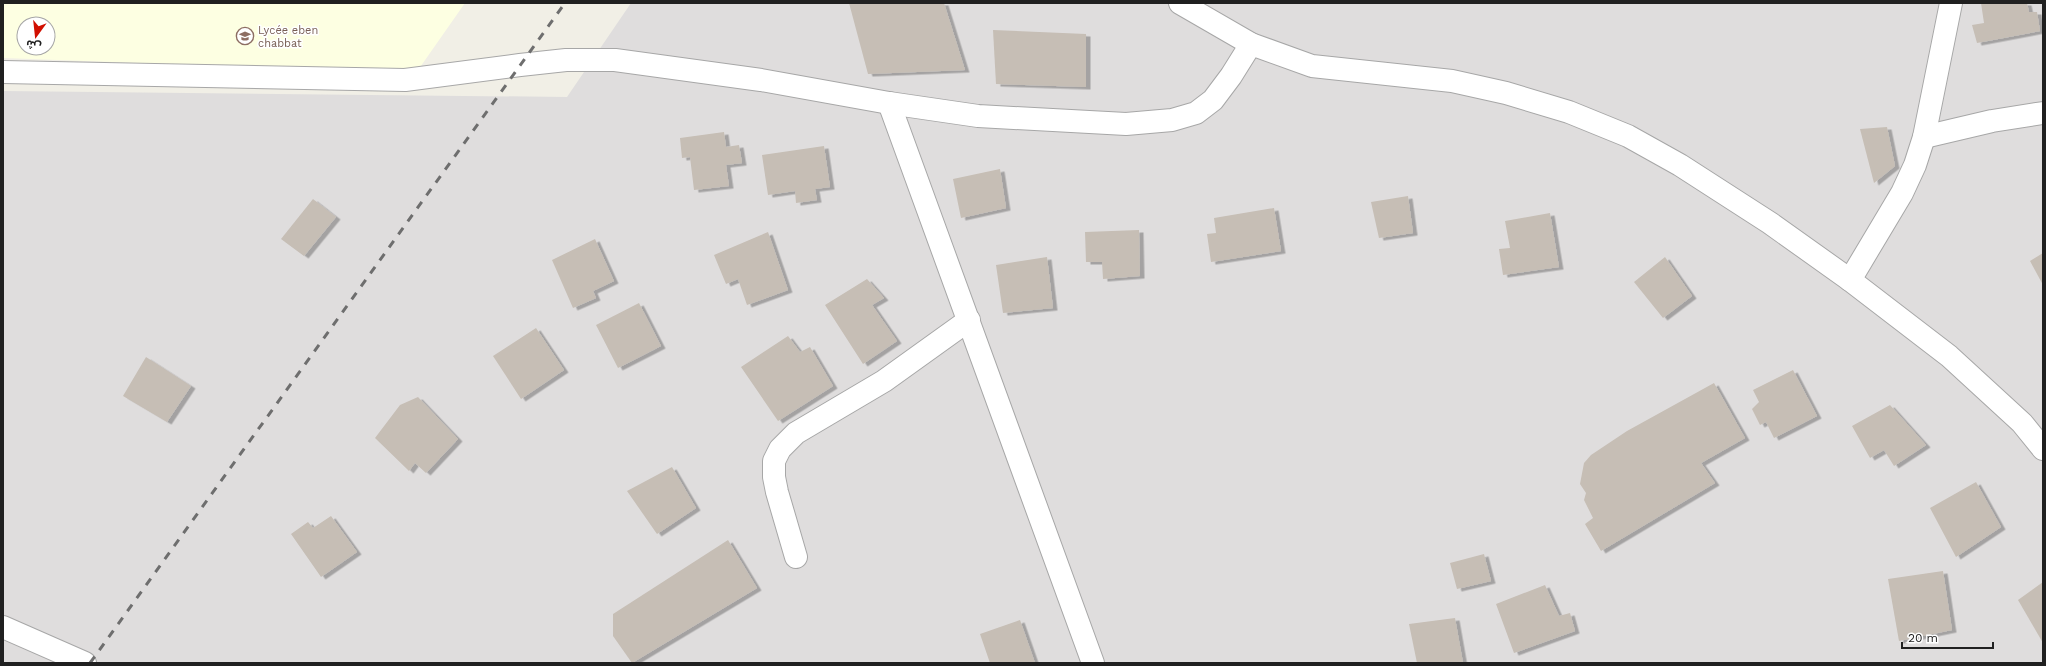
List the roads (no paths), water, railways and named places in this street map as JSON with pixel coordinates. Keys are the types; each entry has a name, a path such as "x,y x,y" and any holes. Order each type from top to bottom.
{"street":[{"path":"1180,3 1251,44 1312,66 1452,81 1506,93 1569,112 1628,136 1680,165 1770,223 1850,280 1949,356 2022,424 2043,449"},
{"path":"1850,280 1902,193 1915,165 1924,137 1951,3"},
{"path":"3,72 406,80 520,64 566,60 615,60 761,80 889,103 978,116 1080,123 1126,124 1172,120 1196,113 1212,100 1231,76 1251,44"},
{"path":"889,103 1093,663"},
{"path":"1924,137 1992,121 2043,113"},
{"path":"796,557 774,477 774,461 780,449 796,433 884,381 968,320"},
{"path":"3,627 85,663"}],"railway":[{"path":"90,663 565,3"}],"place":[{"name":"Lycée eben chabbat","path":"245,36"}]}
